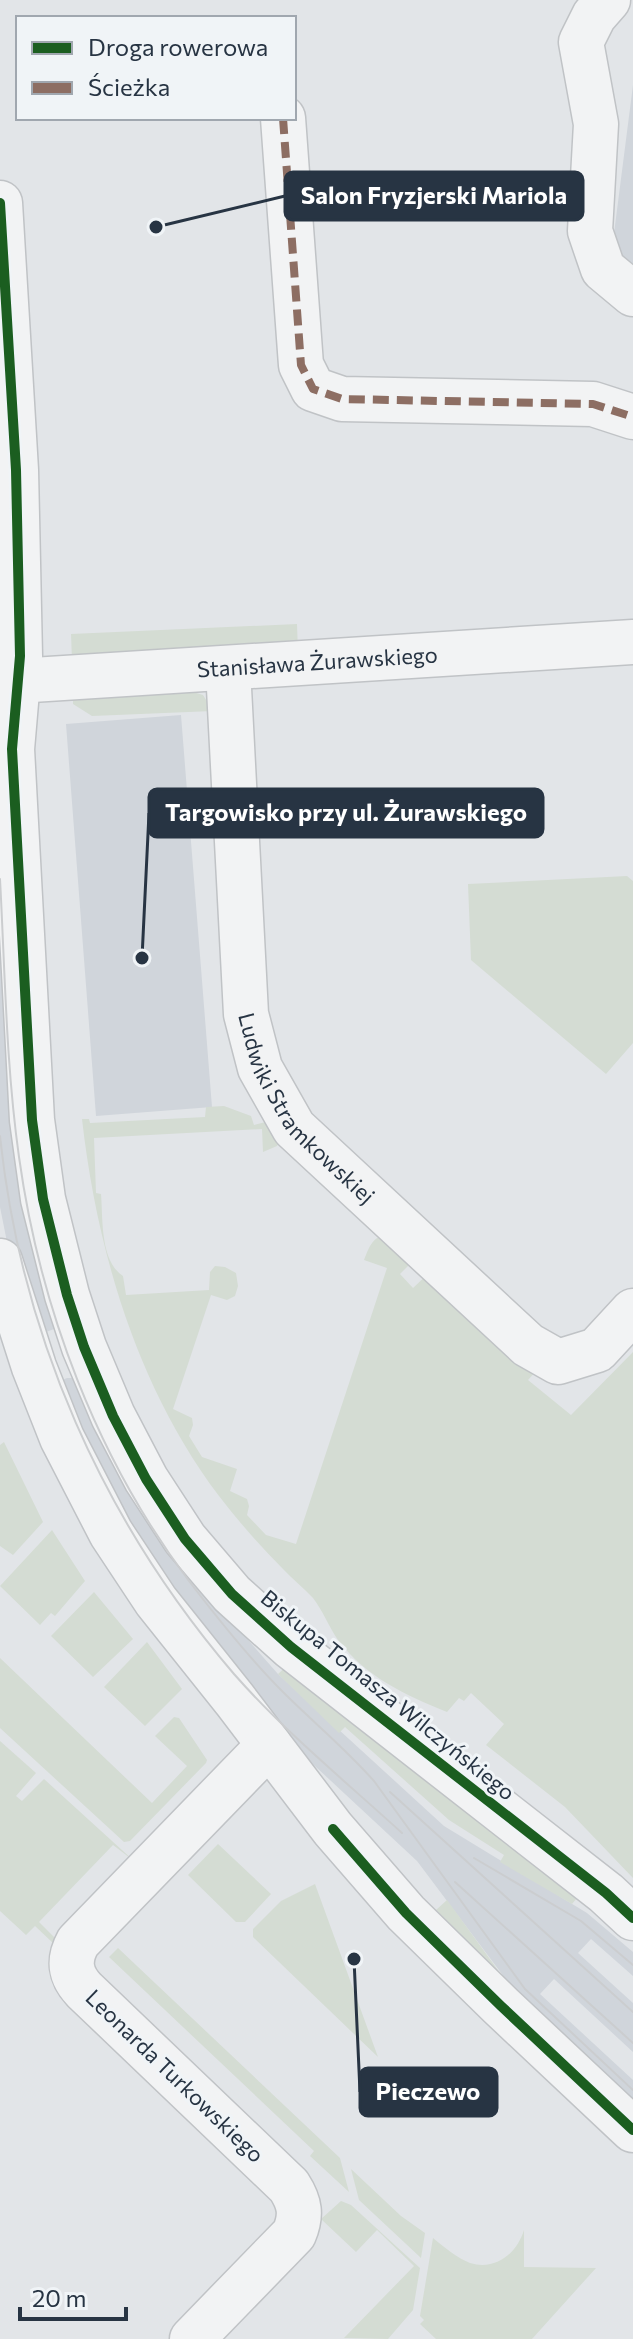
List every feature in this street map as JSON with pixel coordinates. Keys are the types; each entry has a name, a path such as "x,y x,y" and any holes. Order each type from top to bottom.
{"street":[{"path":"608,0 594,16 581,42 596,124 590,231 603,269 633,294"},
{"path":"283,120 301,365 313,389 342,399 593,404 633,417"},
{"name":"Biskupa Tomasza Wilczyńskiego","path":"0,203 16,470 9,682 32,1120 43,1199 67,1295 84,1347 113,1416 146,1479 185,1539 232,1594 291,1647 548,1847 633,1918"},
{"name":"Stanisława Żurawskiego","path":"9,682 633,642"},
{"name":"Ludwiki Stramkowskiej","path":"228,669 246,1014 260,1068 294,1128 528,1345 558,1362 597,1350 633,1311"},
{"path":"0,1261 17,1377 62,1438 111,1533 156,1601 333,1829 406,1913 633,2130"},
{"path":"17,1377 84,1347"},
{"name":"Leonarda Turkowskiego","path":"192,2339 294,2234 300,2212 298,2199 289,2186 84,1990 73,1974 71,1964 78,1942 269,1745"}],"shaded area":[{"path":"633,85 633,264 612,249"},
{"path":"297,624 298,653 72,660 71,634"},
{"path":"190,691 203,695 213,711 92,716 73,704 73,697"},
{"path":"181,715 212,1107 96,1116 66,724"},
{"path":"0,721 68,1324 32,1337 0,1207"},
{"path":"627,876 633,881 633,1043 606,1074 471,960 468,884"},
{"path":"224,1106 251,1116 254,1125 273,1120 280,1141 277,1146 263,1152 262,1129 94,1138 96,1193 101,1194 106,1250 82,1119 89,1119 90,1123 205,1117 206,1107"},
{"path":"385,1234 418,1256 400,1274 413,1288 432,1270 538,1369 528,1380 571,1415 633,1352 633,1878 565,1807 486,1745 504,1724 471,1693 464,1701 459,1698 447,1712 387,1684 349,1653 313,1598 266,1552 219,1496 190,1455 144,1365 106,1250 123,1276 126,1295 209,1290 210,1272 215,1266 236,1273 238,1286 235,1296 227,1300 211,1295 173,1409 192,1418 189,1436 202,1457 237,1469 230,1491 247,1499 247,1515 266,1535 296,1544 387,1268 364,1260 371,1244 380,1236"},
{"path":"67,1378 76,1378 235,1625 278,1674 444,1826 587,1913 633,1952 633,1976 591,1939 578,1953 633,2003 633,2052 554,1979 540,1994 633,2080 633,2102 520,1998 417,1861 273,1727 209,1658 49,1386"},
{"path":"4,1442 43,1522 13,1555 0,1546 0,1445"},
{"path":"52,1530 85,1581 55,1616 51,1613 40,1625 0,1586"},
{"path":"94,1592 133,1639 93,1677 51,1636"},
{"path":"147,1642 182,1689 145,1726 104,1687"},
{"path":"0,1658 152,1803 187,1766 155,1736 174,1717 179,1718 207,1760 206,1763 130,1841 124,1842 0,1728"},
{"path":"291,1662 582,1892 572,1904 500,1862 504,1855 449,1820 345,1727 339,1733 278,1674"},
{"path":"0,1741 36,1773 16,1796 22,1801 44,1779 134,1861 113,1845 39,1922 58,1941 54,1944 35,1926 26,1935 0,1911"},
{"path":"218,1844 271,1894 245,1922 236,1922 188,1875"},
{"path":"315,1884 378,2057 253,1937 253,1929 281,1901"},
{"path":"447,1900 503,1977 436,1910"},
{"path":"118,1948 340,2158 349,2192 310,2156 314,2151 109,1957"},
{"path":"351,2169 401,2216 425,2233 421,2258 359,2200"},
{"path":"341,2201 351,2205 420,2268 413,2310 388,2339 344,2338 414,2266 377,2230 356,2252 321,2219"},
{"path":"524,2230 524,2267 596,2268 532,2339 436,2339 420,2324 424,2320 420,2316 433,2238 465,2261 479,2265 497,2262 511,2253"}],"tram line":[{"path":"0,879 11,1088 29,1214 41,1270 77,1380 127,1485 156,1534 211,1610 270,1679 374,1781 525,1989 633,2090"},
{"path":"0,1136 11,1210 27,1283 49,1354 76,1423 108,1489 145,1554 187,1615 234,1674 295,1736 402,1833"},
{"path":"390,1792 633,2012"},
{"path":"474,1858 581,1921 633,1965"},
{"path":"455,1882 633,2043"}],"marked path":[{"path":"283,120 301,365 313,389 342,399 593,404 633,417"}],"cycle path":[{"path":"0,203 16,470 20,656 12,749 32,1120 43,1199 67,1295 84,1347 113,1416 146,1479 185,1539 232,1594 291,1647 606,1893 633,1918"},
{"path":"333,1829 406,1913 633,2130"}],"place":[{"name":"Salon Fryzjerski Mariola","path":"156,227"},
{"name":"Targowisko przy ul. Żurawskiego","path":"142,958"},
{"name":"Pieczewo","path":"354,1959"}]}
